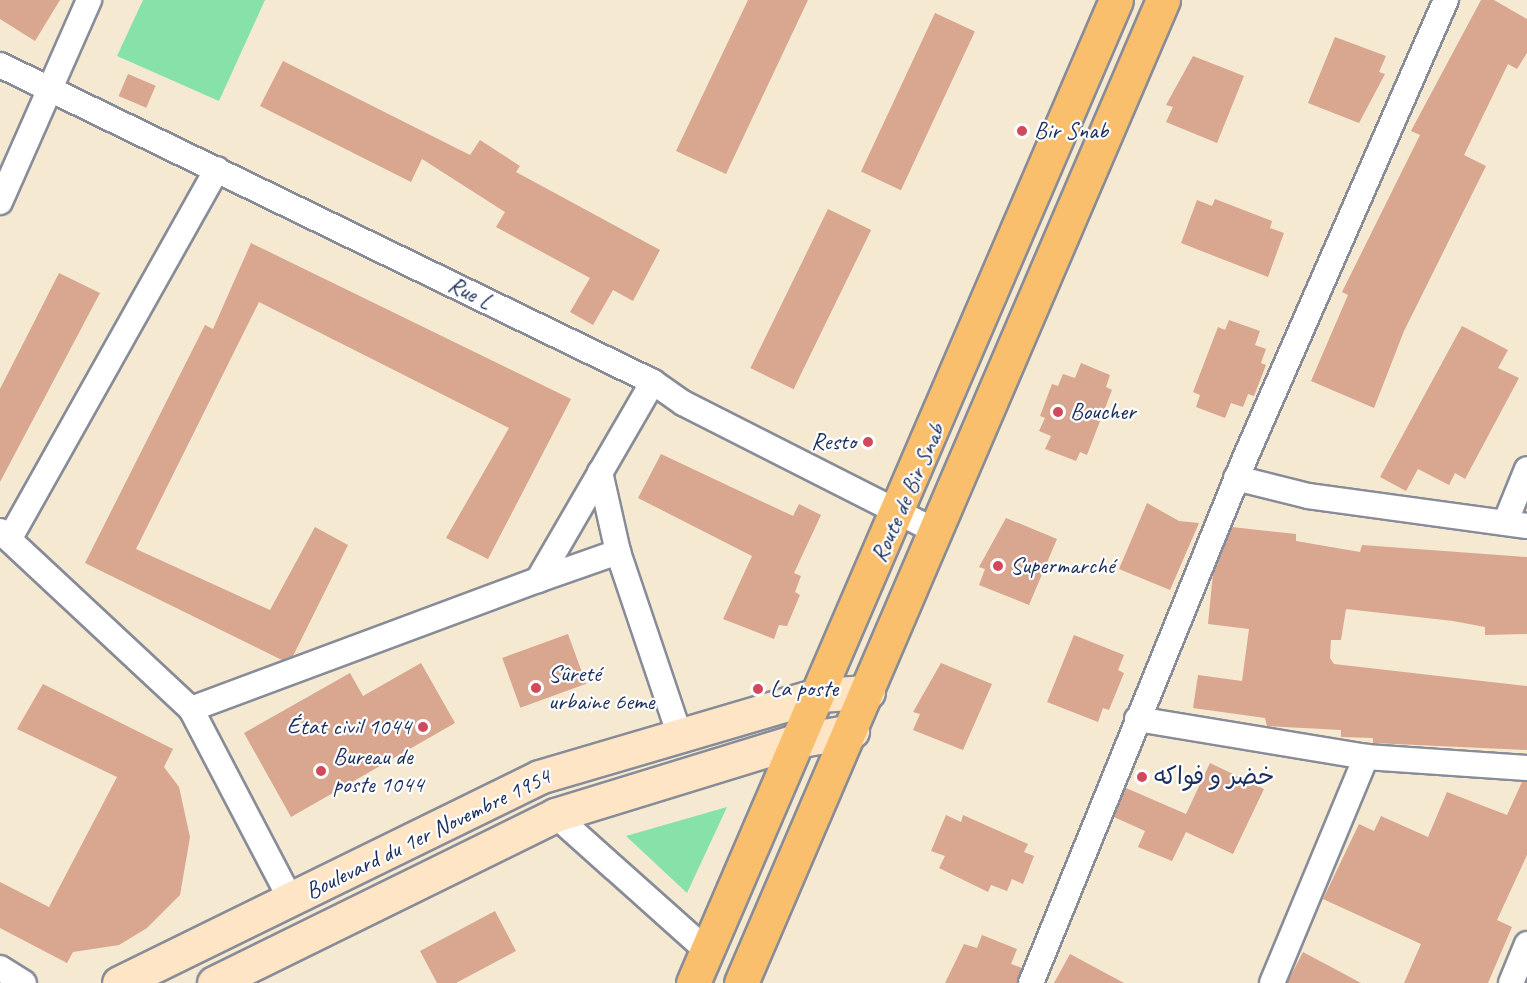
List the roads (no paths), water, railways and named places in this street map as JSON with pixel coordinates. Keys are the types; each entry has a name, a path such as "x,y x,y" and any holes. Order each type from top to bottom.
{"main road":[{"name":"Route de Bir Snab","path":"693,983 796,741 898,516 1116,0"},
{"name":"Route de Bir Snab","path":"743,977 852,731 935,531 1163,0"},
{"name":"Boulevard du 1er Novembre 1954","path":"119,983 539,777 679,733 818,695 868,693"},
{"name":"Boulevard du 1er Novembre 1954","path":"214,983 555,815 796,741 852,731"},
{"path":"359,866 378,902"},
{"path":"706,950 743,977"}],"street":[{"path":"0,202 51,91 89,0"},
{"path":"1031,983 1236,478 1446,0"},
{"name":"Rue L","path":"0,65 652,382 683,403 898,516 935,531"},
{"path":"217,169 5,534 191,709 291,900"},
{"path":"538,580 652,382"},
{"path":"1236,478 1308,496 1516,524 1527,469"},
{"path":"600,472 618,552 679,733"},
{"path":"191,709 618,552"},
{"path":"1137,718 1366,757 1527,768"},
{"path":"1272,983 1366,757"},
{"path":"555,815 706,950"},
{"path":"1512,983 1527,944"},
{"path":"0,968 24,983"}],"place":[{"name":"Bir Snab","path":"1022,131"},
{"name":"Boucher","path":"1058,412"},
{"name":"Resto","path":"868,442"},
{"name":"Supermarché","path":"998,566"},
{"name":"Sûreté urbaine 6eme","path":"536,688"},
{"name":"La poste","path":"758,689"},
{"name":"État civil 1044","path":"423,727"},
{"name":"Bureau de poste 1044","path":"321,771"},
{"name":"خضر و فواكه","path":"1142,777"}]}
